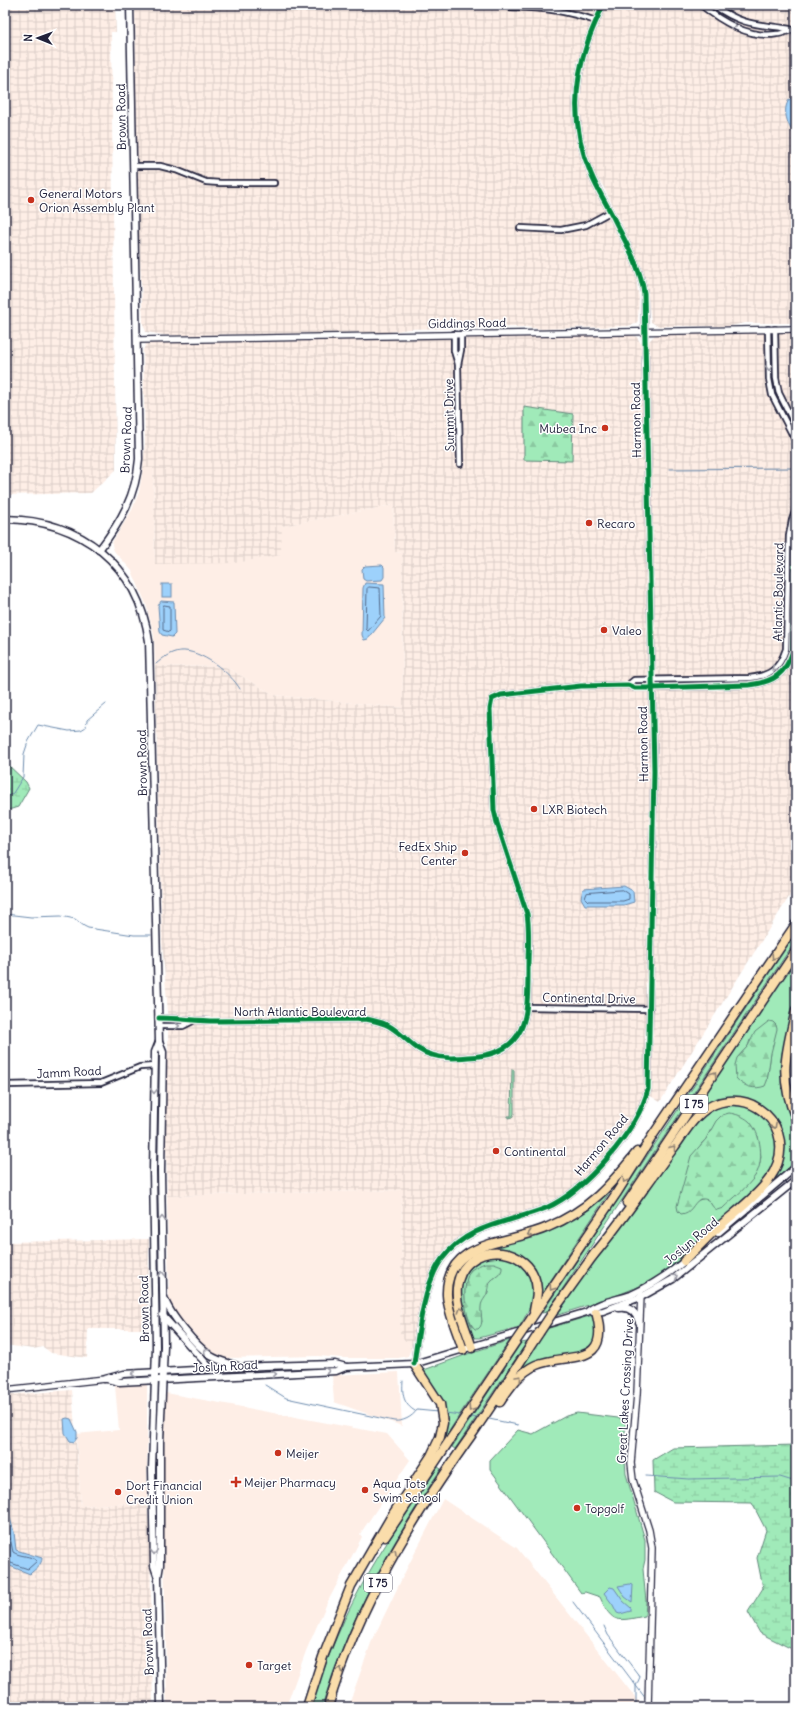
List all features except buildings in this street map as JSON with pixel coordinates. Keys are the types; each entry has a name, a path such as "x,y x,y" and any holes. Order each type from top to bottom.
{"highway":[{"name":"I 75","path":"307,1707 323,1657 344,1608 374,1554 433,1458 449,1441 796,924"},
{"name":"I 75","path":"328,1707 340,1670 372,1594 391,1557 415,1517 557,1306 592,1257 796,951"},
{"path":"796,1010 786,1050 784,1074 787,1092 796,1119"},
{"path":"592,1257 606,1241 672,1149 700,1114 715,1104 730,1101 746,1102 767,1115 777,1130 781,1148 776,1168 769,1180 760,1190 712,1233 684,1261"},
{"path":"463,1350 447,1295 450,1276 458,1262 471,1251 538,1232 566,1219 583,1208 602,1193 645,1142 653,1135"},
{"path":"472,1348 459,1305 457,1286 463,1270 476,1258 487,1253 500,1252 519,1259 530,1269 536,1285 536,1300 532,1318"},
{"path":"475,1429 485,1421 525,1372 537,1365 579,1357 591,1350 598,1340 600,1311"},
{"path":"414,1364 440,1404 443,1423 433,1458"}],"main road":[{"name":"Brown Road","path":"130,5 139,454 137,476 133,492 124,514 114,531 99,550 118,568 133,589 143,612 149,641 159,1018 159,1042 155,1052 153,1149 155,1381 152,1486 154,1566 158,1577"},
{"path":"5,519 32,521 54,525 78,535 99,550"},
{"name":"Brown Road","path":"159,1042 163,1052 161,1202 163,1380 160,1485 161,1533 158,1577 161,1707"},
{"path":"155,1066 162,1068"},
{"path":"153,1149 156,1161 156,1198 161,1202"},
{"name":"Joslyn Road","path":"587,1312 592,1308 641,1294 684,1261 796,1167"},
{"name":"Joslyn Road","path":"105,1379 124,1374 211,1368 336,1364 346,1367 414,1364 472,1348 587,1312 600,1311 641,1294 678,1275 796,1180"},
{"path":"162,1290 165,1300 174,1317 202,1349 214,1357 241,1367"},
{"path":"155,1301 163,1316 211,1368 219,1375 226,1377"},
{"path":"600,1311 624,1307 635,1313 640,1322"},
{"name":"Joslyn Road","path":"105,1379 119,1382 155,1381 336,1371 346,1367"},
{"path":"153,1422 156,1433 155,1478 160,1485 152,1486 155,1490 156,1513 161,1533"}],"street":[{"name":"Harmon Road","path":"414,1364 416,1347 429,1285 435,1271 451,1249 472,1232 548,1207 564,1198 583,1183 599,1167 634,1123 645,1100 648,1089 654,770 644,293 639,271 591,175 577,130 576,110 577,86 588,40 603,5"},
{"path":"701,5 721,20 745,31 777,34 792,30 762,26 739,20 713,5"},
{"path":"510,7 547,8 571,13 596,21"},
{"path":"133,166 167,167 206,182 274,183"},
{"path":"520,228 561,230 586,224 610,212"},
{"path":"768,329 769,378 772,395 796,442"},
{"path":"775,329 776,378 779,393 796,427"},
{"name":"Giddings Road","path":"137,340 796,329"},
{"name":"Summit Drive","path":"454,334 454,351 458,365"},
{"name":"Summit Drive","path":"460,464 458,365 461,350 461,334"},
{"name":"Atlantic Boulevard","path":"652,681 762,676 775,669 780,663 786,649 789,536 796,509"},
{"name":"Atlantic Boulevard","path":"652,688 749,685 764,683 780,674 786,667 793,651 796,536"},
{"name":"North Atlantic Boulevard","path":"628,685 634,680 652,681"},
{"name":"North Atlantic Boulevard","path":"159,1018 183,1018 193,1021 366,1019 378,1021 388,1025 414,1047 432,1056 447,1058 484,1057 504,1049 514,1040 521,1030 528,1007 528,920 499,832 494,810 490,708 492,699 516,693 581,686 628,685 635,688 652,688"},
{"name":"Continental Drive","path":"528,1007 650,1008"},
{"name":"North Atlantic Boulevard","path":"159,1026 183,1026 193,1021"},
{"name":"Jamm Road","path":"5,1085 100,1083 140,1068 155,1066"},
{"name":"Great Lakes Crossing Drive","path":"641,1294 638,1388 631,1463 633,1480 649,1530 652,1548 648,1707"},
{"name":"Joslyn Road","path":"5,1390 105,1379"}],"shaded area":[{"path":"5,5 115,5 116,32 111,32 116,470 91,493 5,495"},
{"path":"135,5 599,5 577,62 572,96 573,119 576,142 583,166 635,271 639,298 638,321 635,324 628,326 542,329 524,327 409,329 390,332 185,335 164,335 146,332 143,324 138,215"},
{"path":"607,5 796,5 796,323 745,323 730,326 659,326 651,322 643,270 603,186 594,173 582,133 579,106 583,62"},
{"path":"796,331 796,886 660,1102 649,1095 651,1077 654,977 657,777 649,341 656,334"},
{"path":"561,334 632,335 637,337 641,344 651,796 644,1090 637,1111 626,1128 593,1169 570,1189 537,1207 473,1228 456,1239 438,1257 428,1277 424,1290 411,1349 400,1335 402,1190 167,1196 165,1069 168,1052 168,1013 162,943 155,666 226,667 274,695 403,708 402,553 395,552 393,505 282,526 281,555 235,563 155,564 153,468 143,468 145,444 143,350 146,344 169,341"},
{"path":"153,467 155,564 281,555 281,526 393,505 395,552 402,553 403,708 274,695 226,667 155,666 154,635 146,604 132,571 114,551 112,545 132,510 139,492 143,468"},
{"path":"402,1190 400,1334 411,1349 408,1356 398,1358 343,1358 318,1356 226,1358 215,1354 203,1344 174,1311 169,1298 167,1196"},
{"path":"149,1239 148,1329 88,1329 87,1358 51,1353 43,1347 33,1349 5,1345 5,1242"},
{"path":"399,1372 402,1426 334,1402 332,1375"},
{"path":"147,1384 147,1502 81,1506 76,1434 119,1430 115,1386"},
{"path":"72,1390 81,1506 147,1502 150,1536 153,1707 5,1707 5,1395"},
{"path":"166,1393 387,1434 410,1460 360,1534 362,1537 327,1603 306,1651 286,1707 167,1707 163,1492"},
{"path":"443,1499 517,1548 643,1707 348,1707 371,1643 407,1568"}],"green space":[{"path":"524,407 573,414 572,461 524,460"},
{"path":"5,762 26,782 29,788 18,807 5,811"},
{"path":"796,933 796,940 547,1312 542,1313"},
{"path":"796,958 796,999 782,1053 781,1069 783,1091 796,1126 796,1162 768,1185 782,1147 763,1109 719,1100 668,1150","holes":["750,1040 771,1053 767,1081 737,1058 748,1046"]},
{"path":"769,1021 776,1025 777,1029 771,1053 767,1081 765,1086 757,1088 749,1087 742,1084 736,1078 735,1065 737,1058 748,1046 755,1032"},
{"path":"512,1069 514,1070 514,1114 512,1117 508,1118 508,1116 511,1116"},
{"path":"725,1105 736,1105 757,1112 762,1115 772,1128 777,1144 777,1155 774,1165 762,1183 739,1206 660,1276 622,1293 555,1316 693,1124 706,1113","holes":["711,1129 758,1136 761,1157 755,1176 711,1204 709,1200 705,1198 696,1201 701,1144 706,1139"]},
{"path":"729,1113 747,1119 753,1126 759,1140 761,1155 758,1170 748,1184 723,1208 717,1210 709,1201 700,1199 690,1210 681,1214 678,1211 677,1206 691,1156 706,1139 716,1121 722,1115"},
{"path":"615,1184 539,1298 532,1270 496,1250 459,1273 461,1329 451,1294 454,1276 465,1260 477,1251 531,1236"},
{"path":"504,1256 515,1261 527,1272 531,1279 533,1295 528,1311 519,1327 474,1338 469,1332 459,1297 462,1277 471,1265 483,1258","holes":["496,1277 490,1283 488,1293 481,1302 480,1311 482,1322 472,1327 465,1303 467,1278"]},
{"path":"485,1263 494,1263 502,1266 502,1269 500,1274 489,1283 486,1295 481,1305 482,1322 478,1329 475,1329 471,1324 466,1309 466,1283 471,1270"},
{"path":"593,1315 596,1325 596,1333 588,1350 550,1360 516,1377 546,1329"},
{"path":"510,1340 443,1441 441,1440 445,1425 424,1370"},
{"path":"527,1342 455,1449 452,1447 521,1343"},
{"name":"Topgolf","path":"577,1413 626,1419 624,1445 626,1474 645,1540 645,1560 643,1569 646,1602 645,1616 622,1620 617,1619 612,1617 608,1612 600,1597 585,1592 581,1593 490,1469 490,1460 518,1430 533,1434 566,1416"},
{"path":"796,1445 796,1651 760,1633 748,1612 763,1588 757,1558 766,1530 752,1503 673,1502 654,1492 653,1460 673,1448"},
{"path":"438,1467 441,1469 405,1525 372,1584 345,1644 322,1707 311,1707 337,1636 353,1602 387,1543"}],"water":[{"path":"796,94 796,137 787,121 786,109 790,98"},
{"path":"382,565 384,567 384,577 382,580 366,581 363,579 362,569 365,566"},
{"path":"365,583 384,584 385,618 368,639 364,640 362,635 363,588"},
{"path":"162,584 172,584 172,597 162,597"},
{"path":"161,601 174,602 175,634 172,637 162,635 160,632 158,606"},
{"path":"624,886 633,891 634,902 624,905 585,905 581,898 583,889"},
{"path":"64,1419 71,1419 77,1432 77,1438 74,1442 70,1441 65,1433"},
{"path":"5,1501 14,1532 16,1550 42,1558 40,1565 30,1574 5,1564"},
{"path":"633,1585 632,1602 625,1597 618,1586"},
{"path":"610,1587 614,1588 623,1601 631,1608 631,1611 620,1614 617,1613 604,1593"}],"waterway":[{"path":"670,469 796,468"},
{"path":"156,664 173,653 188,651 214,663 230,676 240,689"},
{"path":"5,798 13,793 23,777 24,754 28,742 38,725 69,731 81,730 86,727 87,720 106,704"},
{"path":"5,914 31,917 61,916 75,919 88,928 134,935 151,935"},
{"path":"403,1381 404,1398 408,1405 415,1411"},
{"path":"265,1385 286,1398 394,1421 401,1421 413,1415 417,1410 438,1412"},
{"path":"446,1413 460,1415"},
{"path":"472,1417 476,1418"},
{"path":"489,1419 518,1425"},
{"path":"646,1476 689,1479 780,1477 796,1482"},
{"path":"573,1602 646,1699"},
{"path":"604,1626 608,1635 640,1677 636,1686 636,1707"}],"cycle path":[{"path":"414,1364 426,1295 436,1269 442,1259 464,1238 477,1231 546,1208 561,1200 577,1188 593,1174 622,1140 642,1105 648,1089 654,771 644,293 636,263 596,185 585,158 577,125 576,108 579,75 583,58 590,36 603,5"},
{"path":"159,1018 216,1021 366,1019 389,1026 420,1050 436,1056 450,1058 488,1055 503,1049 514,1040 521,1029 525,1016 528,984 529,933 527,914 494,810 490,709 492,699 501,695 581,686 628,685 635,688 652,688 749,685 765,682 777,676 786,666 793,651 796,536"}],"place":[{"name":"General Motors Orion Assembly Plant","path":"31,200"},
{"name":"Mubea Inc","path":"605,428"},
{"name":"Recaro","path":"589,523"},
{"name":"Valeo","path":"604,630"},
{"name":"LXR Biotech","path":"534,809"},
{"name":"FedEx Ship Center","path":"465,853"},
{"name":"Continental","path":"496,1151"},
{"name":"Meijer","path":"278,1453"},
{"name":"Meijer Pharmacy","path":"236,1482"},
{"name":"Aqua Tots Swim School","path":"365,1490"},
{"name":"Dort Financial Credit Union","path":"118,1492"},
{"name":"Topgolf","path":"577,1508"},
{"name":"Target","path":"249,1665"}]}
